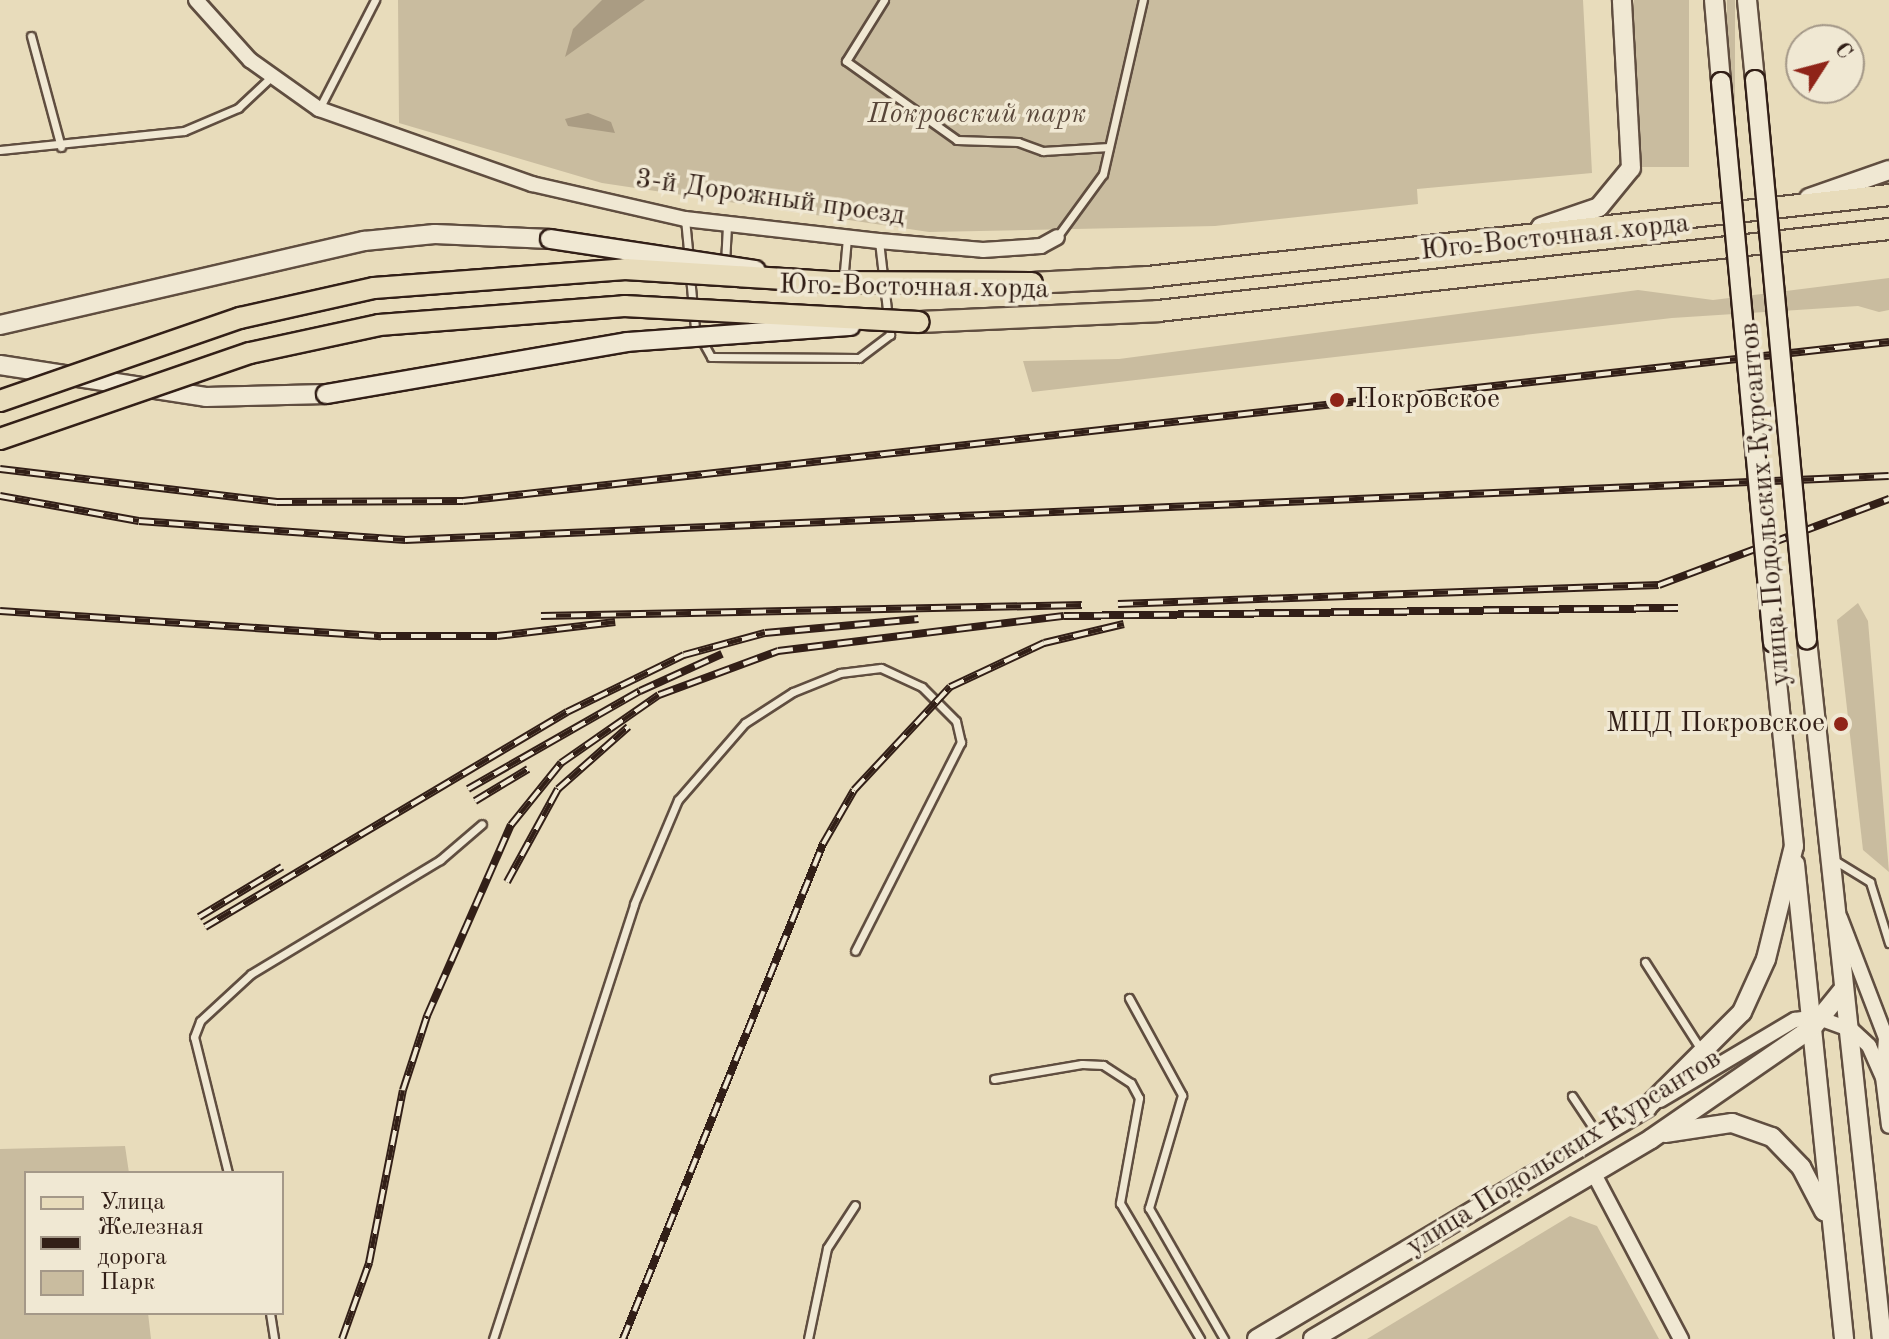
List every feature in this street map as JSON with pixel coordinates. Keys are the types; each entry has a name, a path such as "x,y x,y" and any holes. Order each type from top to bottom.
{"main road":[{"path":"1506,238 1599,207 1631,168 1622,0"},
{"name":"улица Подольских Курсантов","path":"1257,1339 1647,1107 1703,1051 1757,987 1793,849 1714,0"},
{"name":"улица Подольских Курсантов","path":"1313,1339 1659,1134 1815,1021 1842,991 1825,856 1747,0"},
{"path":"1794,203 1889,170"},
{"name":"Юго-Восточная хорда","path":"0,401 240,318 374,288 625,269 830,282 1032,283 1506,238 1794,203 1889,195"},
{"name":"Юго-Восточная хорда","path":"0,439 250,353 379,325 624,306 919,322 1033,322 1889,229"},
{"path":"0,325 364,241 435,234 621,248 830,282"},
{"path":"0,365 206,397 326,394 627,342 919,322"},
{"path":"1793,849 1815,1021 1827,1217 1844,1339"},
{"path":"1842,991 1882,1339"},
{"path":"1659,1134 1732,1123 1772,1137 1801,1167 1827,1217"}],"street":[{"name":"3-й Дорожный проезд","path":"196,0 271,77 319,109 532,184 685,219 847,238 983,250 1041,246 1057,237"},
{"path":"1831,896 1886,1038 1883,1077 1889,1126"},
{"path":"1647,1107 1815,1021 1845,1027 1869,1046 1883,1077"},
{"path":"1594,1174 1681,1339"}],"lane":[{"path":"319,109 375,0"},
{"path":"884,0 846,61 957,140 1018,142 1043,151 1109,147"},
{"path":"1057,237 1103,174 1143,0"},
{"path":"31,36 61,147"},
{"path":"0,150 61,147 198,127 238,108 271,77"},
{"path":"685,219 695,328 700,346 727,362 859,358 880,349 893,314 879,241"},
{"path":"727,223 724,279 842,289 847,238"},
{"path":"493,1339 634,904 678,800 745,723 793,692 840,673 881,668 922,687 956,721 961,742 855,951"},
{"path":"228,1171 194,1037 200,1021 251,974 440,860 482,824"},
{"path":"1825,856 1870,882 1889,943"},
{"path":"1645,962 1703,1051"},
{"path":"1129,998 1182,1095 1149,1208 1224,1339"},
{"path":"994,1079 1082,1064 1103,1065 1131,1083 1139,1098 1120,1203 1200,1339"},
{"path":"1572,1096 1599,1137"},
{"path":"808,1339 827,1248 855,1205"},
{"path":"270,1315 274,1339"}],"green space":[{"name":"Покровский парк","path":"398,0 1583,0 1592,173 1417,189 1418,204 1215,226 929,232 602,183 399,123"},
{"path":"1634,0 1689,0 1689,167 1634,167"},
{"path":"1727,0 1735,0 1735,128 1727,128"},
{"path":"1889,278 1889,310 1879,312 1858,306 1672,318 1032,392 1023,361 1119,359 1638,290 1713,300"},
{"path":"1858,603 1868,621 1889,872 1863,850 1837,620"},
{"path":"125,1146 129,1171 24,1171 24,1315 148,1315 151,1339 0,1339 0,1149"},
{"path":"1570,1216 1597,1226 1659,1339 1367,1339"}],"shaded area":[{"path":"602,0 645,0 565,57 573,29"},
{"path":"588,113 611,122 615,133 568,126 565,119"}],"railway":[{"path":"0,469 277,502 463,501 1889,342"},
{"path":"0,496 139,521 405,540 1889,476"},
{"path":"1118,604 1659,585 1889,499"},
{"path":"541,616 1082,605"},
{"path":"342,1339 369,1263 403,1090 427,1016 511,825 561,763 659,695 778,651 1064,616 1678,608"},
{"path":"0,611 381,636 497,636 615,622"},
{"path":"205,927 567,712 684,655 765,633 918,619"},
{"path":"623,1339 823,844 854,790 950,687 1044,643 1124,624"},
{"path":"468,789 640,691 722,654"},
{"path":"507,882 558,789 628,727"},
{"path":"475,801 528,769"},
{"path":"199,917 282,867"}],"place":[{"name":"Покровское","path":"1337,400"},
{"name":"МЦД Покровское","path":"1841,724"}]}
